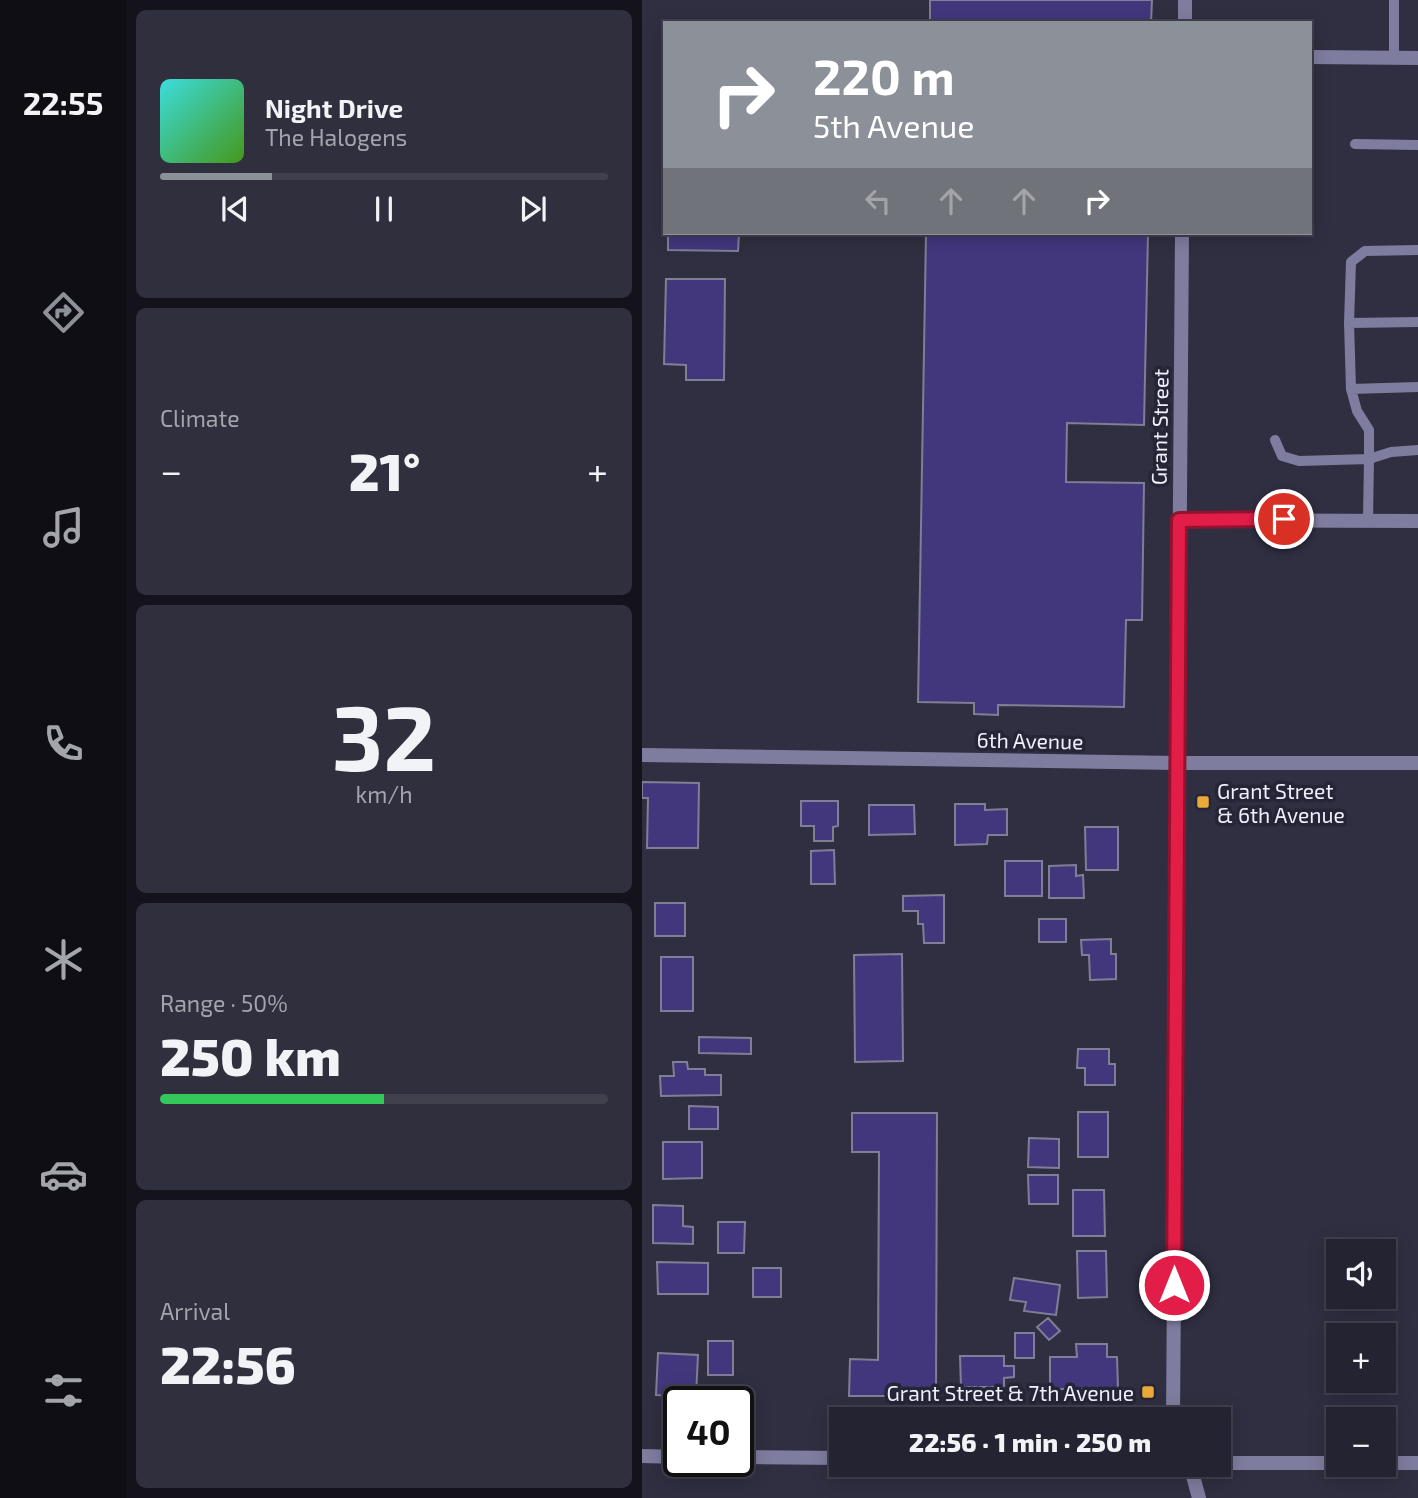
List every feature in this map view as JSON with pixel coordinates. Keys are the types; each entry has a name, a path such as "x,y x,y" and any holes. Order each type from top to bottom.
{"street":[{"path":"1185,0 1185,21"},
{"path":"1312,57 1418,58"},
{"name":"Grant Street","path":"1173,1407 1182,235"},
{"path":"1179,520 1418,521"},
{"name":"6th Avenue","path":"642,755 1177,763 1418,763"},
{"path":"642,1456 663,1457"},
{"path":"754,1457 829,1458"},
{"path":"1231,1463 1326,1463"},
{"path":"1396,1463 1418,1463"},
{"path":"1193,1477 1198,1498"}],"lane":[{"path":"1394,0 1394,58"},
{"path":"1355,145 1418,145"},
{"path":"1368,520 1369,430 1357,411 1351,389 1351,262 1365,251 1418,250"},
{"path":"1349,323 1418,322"},
{"path":"1351,389 1418,387"},
{"path":"1276,440 1282,456 1299,461 1369,459 1392,452 1418,450"}],"building":[{"path":"930,0 1152,0 1151,21 930,21"},
{"path":"668,235 739,235 738,251 668,250"},
{"path":"926,235 1148,235 1144,425 1067,423 1066,482 1144,483 1142,620 1126,620 1124,707 998,705 998,715 974,714 974,703 918,702"},
{"path":"666,279 725,279 724,380 686,380 686,365 664,364"},
{"path":"642,782 699,783 698,848 647,848 648,798 642,798"},
{"path":"801,801 838,801 838,826 833,827 833,841 814,841 814,826 801,826"},
{"path":"955,804 985,804 985,810 1007,809 1007,835 988,835 987,844 955,845"},
{"path":"869,805 914,805 915,834 869,835"},
{"path":"1085,827 1118,827 1118,870 1086,870"},
{"path":"834,850 835,884 811,884 811,851"},
{"path":"1005,861 1042,861 1042,896 1005,896"},
{"path":"1076,865 1076,876 1083,875 1084,898 1049,898 1049,866"},
{"path":"944,895 944,943 924,943 923,924 918,924 918,911 903,911 903,896"},
{"path":"655,903 685,903 685,936 655,936"},
{"path":"1039,919 1066,919 1066,942 1039,942"},
{"path":"1111,939 1111,954 1116,954 1116,979 1090,980 1089,955 1082,955 1081,940"},
{"path":"902,954 903,1061 855,1062 854,955"},
{"path":"661,957 693,957 693,1011 661,1011"},
{"path":"699,1037 751,1038 751,1054 699,1053"},
{"path":"1078,1049 1109,1049 1109,1064 1115,1064 1115,1085 1085,1085 1085,1068 1077,1068"},
{"path":"673,1062 687,1062 688,1069 705,1069 705,1075 721,1075 721,1095 661,1096 660,1076 674,1076"},
{"path":"689,1106 718,1107 718,1129 689,1129"},
{"path":"1078,1112 1108,1112 1108,1157 1078,1157"},
{"path":"852,1113 937,1113 936,1396 849,1396 850,1359 878,1360 879,1152 852,1152"},
{"path":"1029,1138 1059,1139 1059,1168 1028,1167"},
{"path":"663,1142 702,1142 702,1178 663,1179"},
{"path":"1028,1175 1058,1175 1058,1204 1029,1204"},
{"path":"1073,1190 1104,1190 1105,1236 1073,1236"},
{"path":"653,1205 683,1206 683,1226 693,1227 693,1244 653,1243"},
{"path":"718,1222 745,1222 744,1253 718,1253"},
{"path":"1077,1251 1106,1251 1107,1297 1078,1298"},
{"path":"657,1262 708,1263 708,1294 658,1294"},
{"path":"753,1268 781,1268 781,1297 753,1297"},
{"path":"1014,1278 1060,1285 1056,1315 1024,1311 1026,1302 1010,1300"},
{"path":"1048,1318 1060,1331 1049,1340 1037,1327"},
{"path":"1015,1333 1034,1333 1034,1358 1015,1358"},
{"path":"708,1341 733,1341 733,1375 708,1375"},
{"path":"1076,1344 1107,1344 1107,1357 1117,1357 1118,1389 1050,1389 1050,1357 1077,1357"},
{"path":"658,1353 698,1355 696,1386 663,1386 663,1395 656,1395"},
{"path":"960,1356 1004,1356 1004,1366 1014,1366 1014,1377 1004,1378 1004,1387 961,1387"}],"place":[{"name":"Grant Street & 6th Avenue","path":"1203,802"},
{"name":"Grant Street & 7th Avenue","path":"1148,1392"}],"route":[{"path":"1174,1285 1179,520 1284,519"}]}
